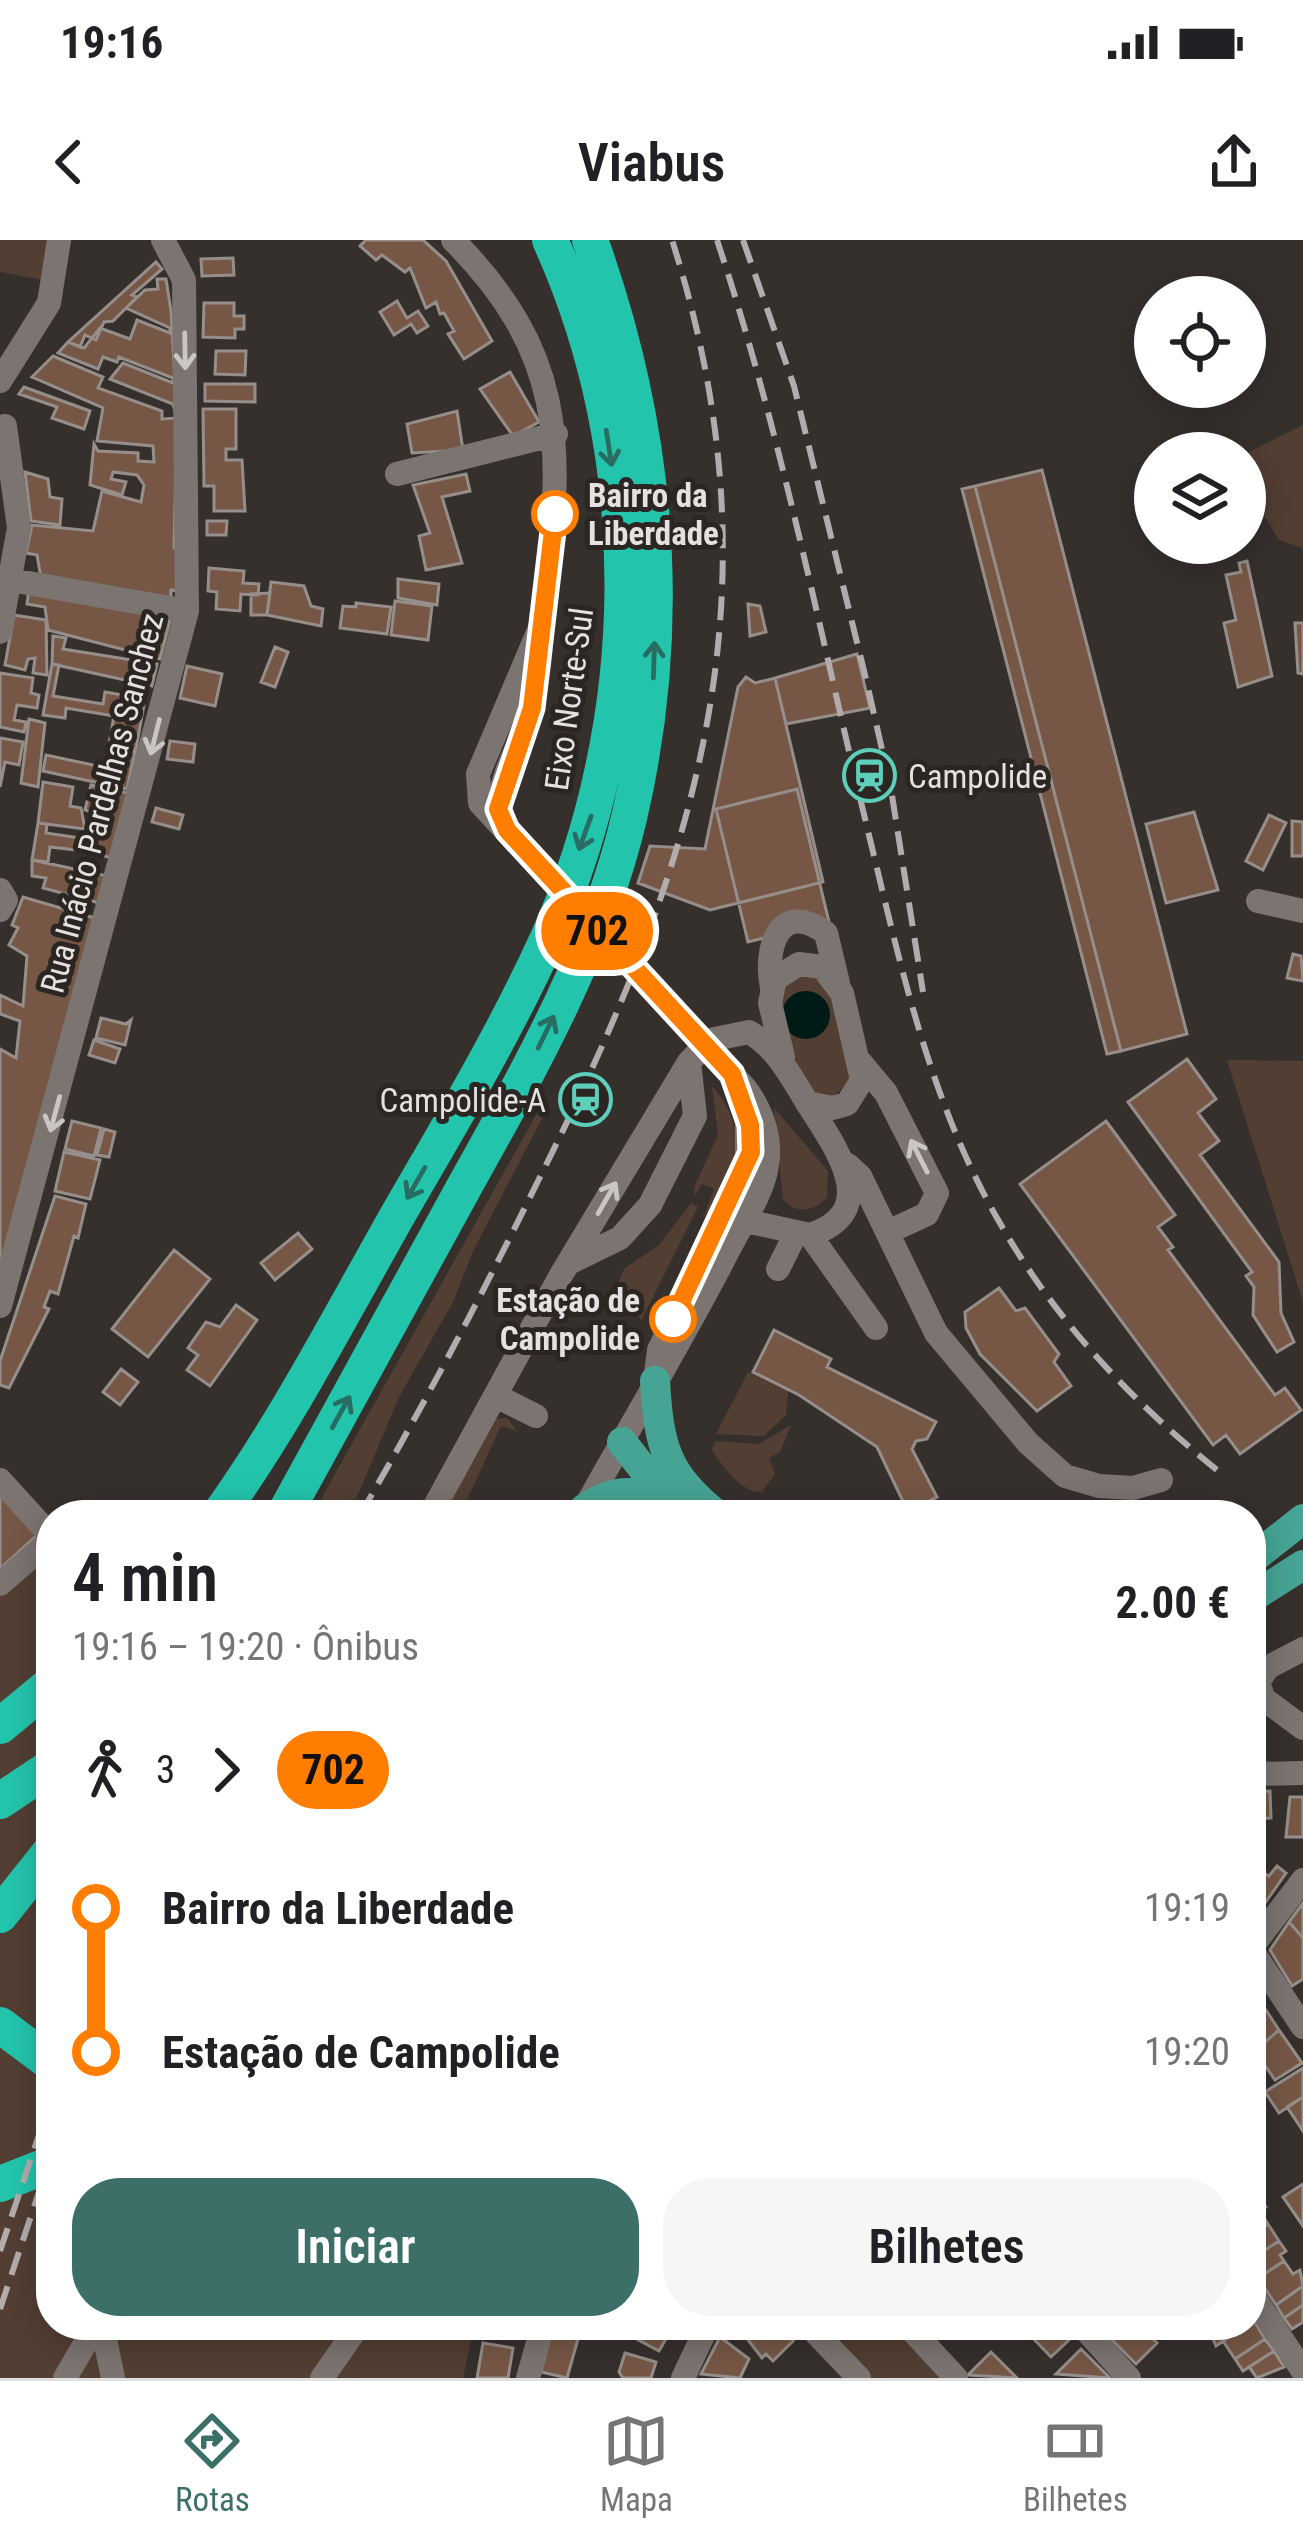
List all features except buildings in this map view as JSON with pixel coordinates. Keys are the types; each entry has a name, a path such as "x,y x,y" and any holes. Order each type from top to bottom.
{"highway":[{"name":"Eixo Norte-Sul","path":"228,1500 485,1064 549,936 595,806 619,672 625,554 608,437 584,334 550,240"},
{"path":"292,1500 530,1064 580,962 628,820 654,677 657,550 644,426 620,323 590,240"},
{"path":"0,1726 36,1696"},
{"path":"0,1801 36,1776"},
{"path":"0,1915 36,1870"},
{"path":"0,2024 36,2052"},
{"path":"0,2167 36,2157"},
{"path":"0,2184 36,2170"}],"main road":[{"path":"655,1381 658,1431 670,1470"},
{"path":"622,1442 670,1470 701,1500"},
{"path":"622,1442 638,1469 668,1500"},
{"path":"601,1500 613,1492 629,1491 660,1500"},
{"path":"1266,1548 1303,1519"},
{"path":"1266,1588 1303,1565"}],"street":[{"path":"0,381 49,303 59,240"},
{"name":"Rua Inácio Pardelhas Sanchez","path":"0,1306 35,1191 187,611 184,280 163,240"},
{"path":"453,240 517,320 543,376 556,434 558,471 542,623 478,774 484,811 510,833 732,1074 750,1125 751,1152 734,1217 677,1355 655,1381 590,1500"},
{"path":"0,632 5,579 19,527 5,426"},
{"path":"397,474 556,434"},
{"path":"5,579 187,611"},
{"path":"0,890 6,900 0,910"},
{"path":"1258,901 1303,911"},
{"path":"788,1070 771,1017 770,944 782,928 797,923 826,933 861,1064 858,1095 847,1104 832,1108 807,1103"},
{"path":"772,988 781,973 799,964 822,967 838,983"},
{"path":"438,1500 688,1062 710,1040 749,1032 764,1041 788,1070 846,1163 860,1176 936,1334 1028,1443 1065,1475 1100,1486 1132,1488 1161,1480"},
{"path":"571,1262 620,1238 650,1205 694,1116 688,1062"},
{"path":"861,1064 886,1093 937,1193 927,1214 888,1232"},
{"path":"778,1269 802,1235 838,1216 850,1192 846,1163"},
{"path":"734,1217 802,1235 875,1328"},
{"path":"496,1396 536,1416"},
{"path":"0,1480 36,1521"},
{"path":"0,1584 36,1552"},
{"path":"1266,1670 1303,1649"},
{"path":"1266,1700 1303,1728"},
{"path":"1266,1774 1303,1773"},
{"path":"1266,1929 1303,1880"},
{"path":"1266,1972 1303,2027"},
{"path":"1266,2316 1303,2371"},
{"path":"64,2378 89,2340"},
{"path":"103,2340 113,2378"},
{"path":"322,2378 349,2340"},
{"path":"528,2378 539,2340"},
{"path":"683,2378 701,2340"},
{"path":"822,2340 859,2378"},
{"path":"922,2340 956,2378"},
{"path":"1095,2340 1129,2378"}],"shaded area":[{"path":"0,240 62,240 54,282 0,272"},
{"path":"1303,425 1303,548 1279,540 1266,519 1266,444"},
{"path":"794,971 825,979 851,1062 850,1081 834,1096 816,1095 793,1066 777,988"},
{"path":"1227,1060 1303,1061 1303,1302"},
{"path":"712,1086 732,1119 736,1153 726,1186 703,1218 714,1189 702,1184 695,1196 694,1188 718,1135"},
{"path":"546,1097 548,1107 473,1251 454,1300 399,1397 356,1500 320,1500"},
{"path":"774,1108 828,1171 827,1198 816,1206 799,1209 783,1199"},
{"path":"691,1203 698,1207 641,1321 631,1301 616,1289 624,1269 659,1245"},
{"path":"748,1372 788,1391 786,1415 764,1436 716,1434"},
{"path":"507,1418 517,1431 501,1426 467,1500 450,1500 494,1419"},
{"path":"791,1425 780,1452 769,1458 775,1474 762,1492 740,1484 712,1451 715,1441 759,1444"},
{"path":"36,1542 36,2340 471,2340 463,2378 0,2378 0,1577"},
{"path":"817,2340 922,2340 959,2378 854,2378"}],"water":[{"path":"806,991 823,998 830,1015 823,1032 806,1039 789,1032 782,1015 789,998"}],"railway":[{"path":"368,1500 475,1306 595,1062 643,948 680,835 707,722 721,608 721,490 705,368 672,240"},
{"path":"717,240 780,459 905,980 953,1126 997,1218 1068,1323 1123,1385 1217,1470"},
{"path":"743,240 794,386 866,679 891,789 923,992"},
{"path":"0,2251 36,2144"},
{"path":"0,2309 36,2201"}],"bus line":[{"name":"702","path":"555,514 532,708 499,793 498,809 507,830 640,980 732,1074 750,1125 746,1169 673,1319"}],"place":[{"name":"Bairro da Liberdade","path":"555,514"},
{"name":"Campolide","path":"869,776"},
{"name":"Campolide-A","path":"585,1100"},
{"name":"Estação de Campolide","path":"673,1319"}]}
